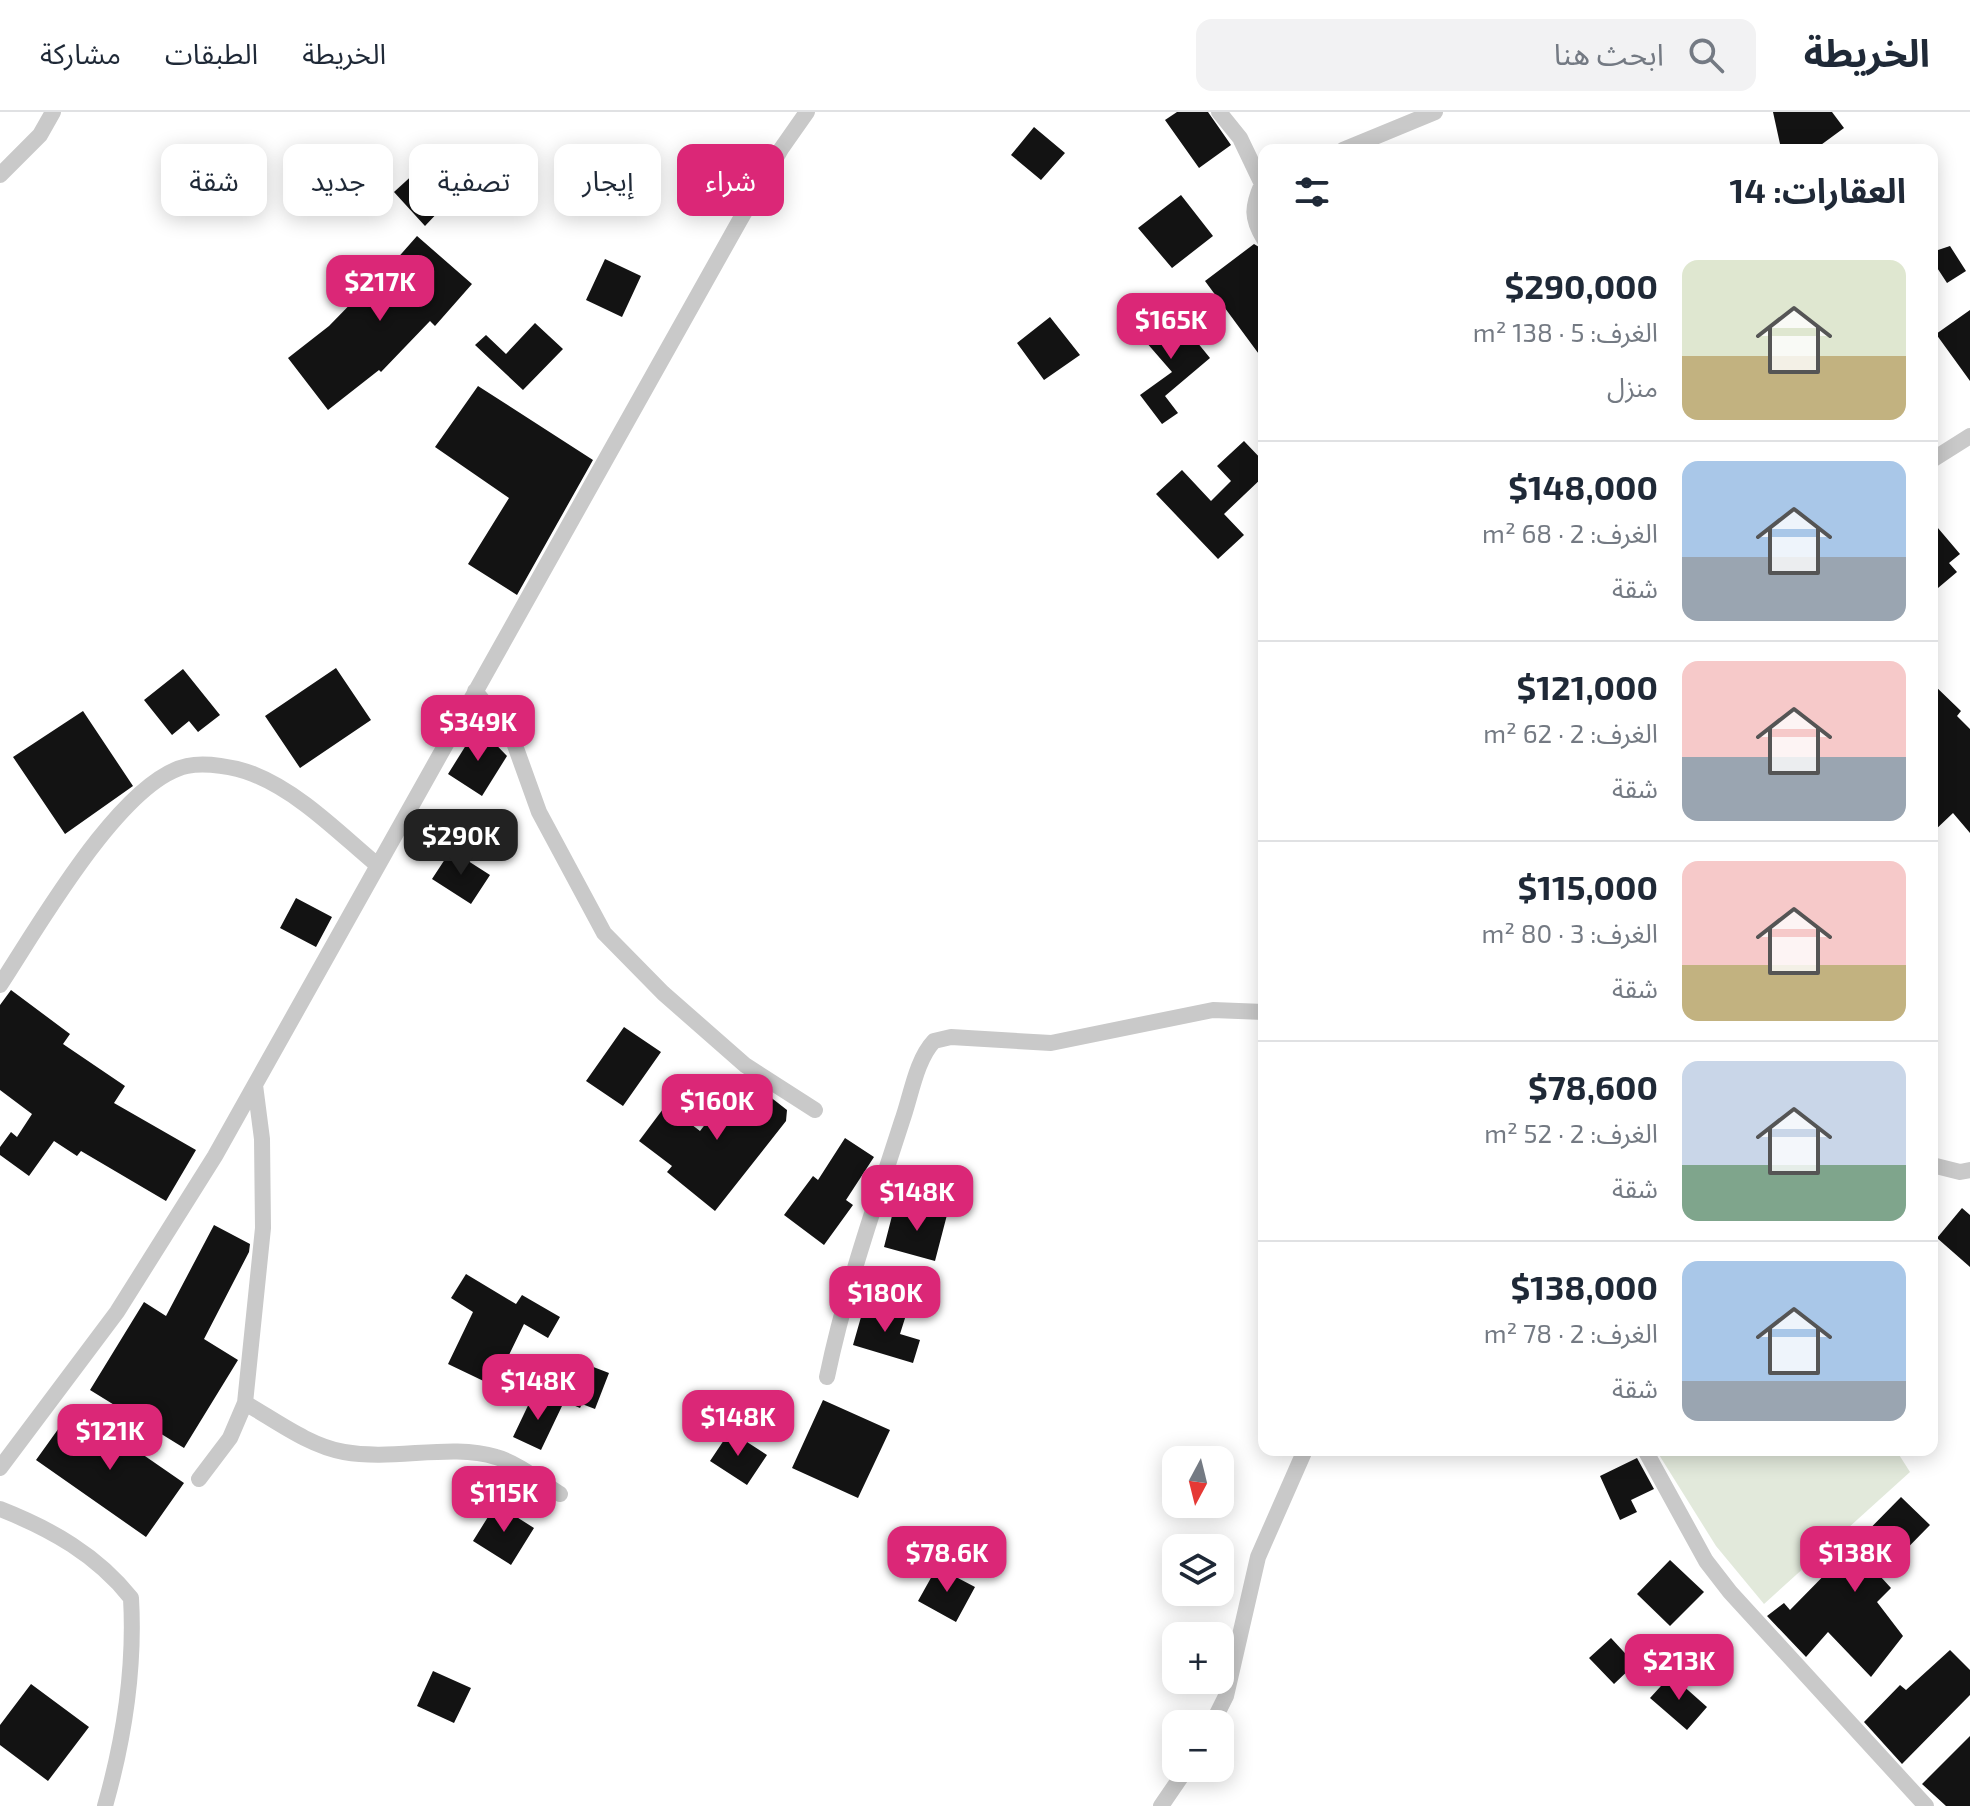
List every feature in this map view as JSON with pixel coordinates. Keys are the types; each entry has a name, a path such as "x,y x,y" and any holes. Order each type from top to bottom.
{"street":[{"path":"0,175 40,135 53,112"},
{"path":"0,1468 117,1312 215,1156 376,864 740,220 781,149 807,112"},
{"path":"1219,112 1240,138 1258,173"},
{"path":"1358,144 1435,112"},
{"path":"1258,194 1253,205 1253,222 1258,230"},
{"path":"1938,456 1970,436"},
{"path":"475,691 512,737 539,812 604,933 663,993 745,1065 815,1110"},
{"path":"0,985 116,817 153,782 187,766 221,767 254,775 300,802 376,864"},
{"path":"827,1377 834,1342 880,1189 922,1062 934,1041 951,1037 1051,1043 1213,1010 1258,1012"},
{"path":"199,1479 230,1438 245,1403 263,1228 262,1139 255,1085"},
{"path":"1938,1166 1960,1172 1970,1170"},
{"path":"245,1403 311,1441 341,1452 385,1457 461,1451 498,1457 560,1494"},
{"path":"1219,1710 1226,1696 1258,1557 1302,1456"},
{"path":"1648,1456 1706,1561 1730,1592 1926,1806"},
{"path":"0,1509 38,1523 95,1560 131,1598 133,1635 127,1692 117,1762 105,1806"},
{"path":"1161,1806 1177,1782"}],"shaded area":[{"path":"1660,1456 1900,1456 1910,1472 1764,1604 1716,1546"}],"building":[{"path":"1177,112 1208,112 1231,145 1199,168 1165,120"},
{"path":"1773,112 1832,112 1844,128 1822,144 1780,144"},
{"path":"1034,127 1065,153 1041,180 1011,155"},
{"path":"409,178 409,208 394,192"},
{"path":"1181,195 1213,236 1172,268 1138,228"},
{"path":"416,216 434,216 425,226"},
{"path":"417,236 472,284 435,326 430,321 381,372 379,370 328,410 288,358 329,326 370,284 373,286"},
{"path":"1254,244 1258,246 1258,353 1205,281"},
{"path":"1950,246 1966,271 1947,283 1938,269 1938,250"},
{"path":"605,259 641,276 622,317 586,300"},
{"path":"1170,309 1210,358 1165,396 1178,413 1162,424 1140,395 1172,372 1139,334"},
{"path":"1970,310 1970,381 1938,337 1938,333"},
{"path":"1050,317 1080,355 1044,380 1017,343"},
{"path":"535,323 563,349 523,390 475,345 486,335 506,354"},
{"path":"478,386 593,460 517,595 468,564 509,498 435,447"},
{"path":"1244,441 1258,456 1258,482 1224,514 1244,535 1218,559 1156,494 1182,470 1211,501 1231,481 1217,466"},
{"path":"1938,528 1960,554 1949,563 1957,572 1938,588"},
{"path":"336,668 371,720 300,768 265,716"},
{"path":"183,669 220,715 198,732 189,721 172,735 144,700"},
{"path":"1938,689 1961,711 1957,716 1970,729 1970,833 1953,813 1938,827"},
{"path":"83,711 133,786 65,834 13,757"},
{"path":"478,726 507,756 482,796 448,774"},
{"path":"451,850 490,875 471,904 432,879"},
{"path":"296,898 332,917 316,947 280,928"},
{"path":"11,990 70,1034 63,1044 125,1086 114,1103 196,1150 166,1201 81,1151 77,1156 54,1141 29,1176 0,1155 0,1147 11,1132 17,1137 32,1114 0,1090 0,1005"},
{"path":"624,1027 661,1052 623,1106 586,1081"},
{"path":"750,1081 787,1110 786,1121 715,1211 667,1172 672,1166 639,1141 666,1105 700,1131 737,1083 744,1088"},
{"path":"845,1138 874,1157 846,1200 853,1205 824,1245 784,1215 813,1176 818,1180"},
{"path":"928,1206 948,1211 935,1261 884,1247 893,1212 912,1217 917,1210 926,1212"},
{"path":"1962,1208 1970,1215 1970,1267 1938,1239"},
{"path":"214,1225 250,1244 249,1252 204,1339 238,1360 184,1448 90,1390 144,1302 166,1316"},
{"path":"466,1274 516,1304 522,1295 560,1317 548,1338 524,1324 494,1386 448,1364 473,1312 451,1298"},
{"path":"865,1303 906,1315 900,1334 920,1340 913,1363 853,1345"},
{"path":"570,1358 609,1373 595,1409 582,1404 580,1408 554,1397"},
{"path":"534,1393 562,1406 541,1450 513,1437"},
{"path":"823,1400 890,1430 858,1498 792,1468"},
{"path":"74,1407 184,1483 146,1537 36,1460"},
{"path":"730,1431 767,1455 747,1485 710,1461"},
{"path":"1637,1458 1654,1489 1631,1500 1637,1512 1620,1520 1600,1476"},
{"path":"490,1467 519,1482 508,1501 480,1485"},
{"path":"1901,1497 1930,1525 1880,1576 1891,1588 1877,1602 1903,1636 1871,1677 1828,1632 1806,1657 1767,1616 1784,1603 1790,1610"},
{"path":"496,1504 534,1528 511,1565 473,1541"},
{"path":"1670,1560 1704,1592 1670,1626 1637,1594"},
{"path":"937,1567 975,1587 956,1622 918,1601"},
{"path":"1611,1638 1635,1664 1614,1684 1589,1658"},
{"path":"1950,1650 1970,1670 1970,1695 1902,1764 1864,1722 1900,1685 1906,1690"},
{"path":"433,1671 471,1688 454,1723 417,1706"},
{"path":"1671,1675 1707,1707 1687,1730 1650,1698"},
{"path":"31,1684 89,1727 48,1781 0,1745 0,1725"},
{"path":"1970,1736 1970,1806 1946,1806 1922,1784"}]}
